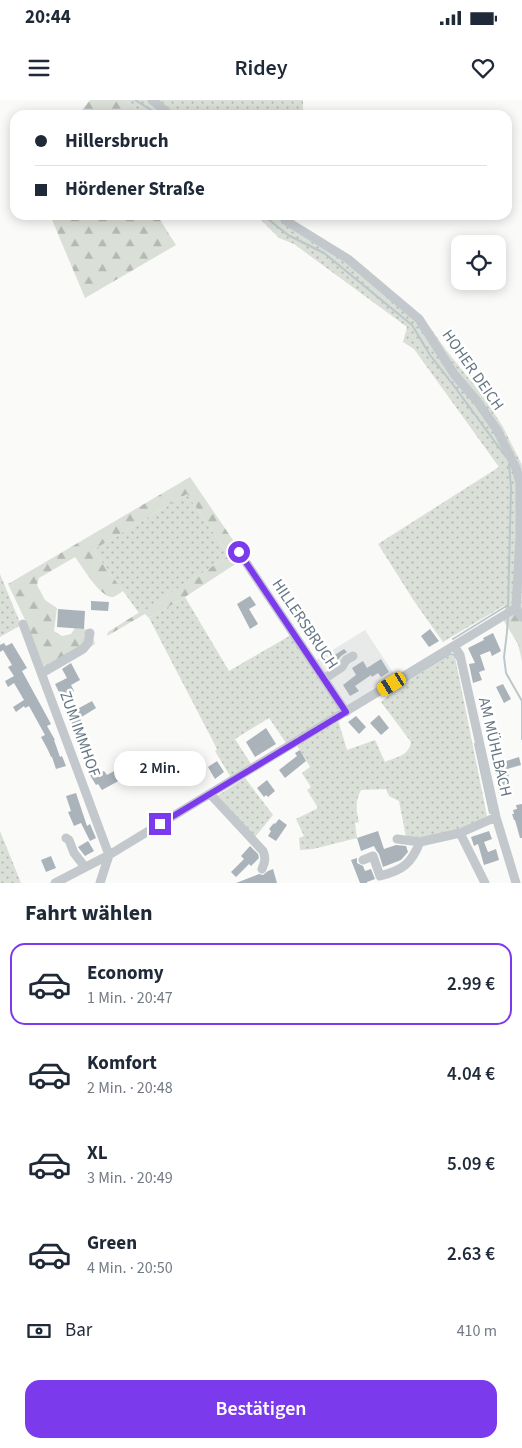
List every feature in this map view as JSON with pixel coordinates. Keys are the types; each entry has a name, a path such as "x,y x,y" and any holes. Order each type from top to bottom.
{"street":[{"path":"152,100 164,110"},
{"name":"HOHER DEICH","path":"286,220 348,259 419,319 450,368 477,401 497,430 516,468 520,483 520,537 510,611"},
{"name":"HILLERSBRUCH","path":"239,552 346,712"},
{"path":"56,883 109,855 510,611 522,617"},
{"name":"ZUM IMMHOF","path":"23,624 109,855"},
{"path":"42,673 83,648 88,643 90,633"},
{"name":"AM MÜHLBACH","path":"454,646 460,655 496,818 516,883"},
{"path":"324,679 342,667 346,660 353,656"},
{"path":"210,794 263,851 265,857 262,869"},
{"path":"397,840 420,842 460,833 496,818"},
{"path":"460,833 485,883"},
{"path":"66,838 69,840 74,853 85,867"},
{"path":"363,860 373,856 380,876 392,873 404,867 413,858 420,842"},
{"path":"100,883 109,855"}],"shaded area":[{"path":"365,630 396,677 347,706 316,660"}],"green space":[{"path":"90,100 126,100 137,110 82,110"},
{"path":"126,100 303,100 303,110 137,110"},
{"path":"52,220 160,220 176,245 85,298"},
{"path":"261,220 290,220 422,316 446,350 483,396 503,427 522,465 522,610 505,612 505,605 443,642 414,601 378,544 499,467 414,349 403,342 407,327 294,244 279,238"},
{"path":"190,477 235,543 231,545 240,561 149,618 145,614 107,636 108,632 229,556 187,494 93,550 123,591 115,596 108,596 97,587 75,557 39,578 37,585 45,600 57,608 54,631 62,636 71,634 75,628 91,630 95,644 46,673 26,622 8,584"},
{"path":"187,494 229,556 139,613 93,550"},
{"path":"0,574 21,625 0,637"},
{"path":"185,597 229,671 291,635 341,711 286,743 269,718 235,739 251,764 230,776 215,751 217,749 149,618"},
{"path":"515,610 522,620 522,661 518,644 502,618"},
{"path":"450,655 455,657 487,816 438,836 406,837 399,801 389,796 386,789 361,790 357,806 359,822 355,823 357,838 313,849 300,850 299,838 304,836 296,819 318,808 307,790 311,787 302,773 310,767 297,745 338,720 347,750 375,740 385,762 405,753 410,747 411,742 381,702 401,685"},
{"path":"245,778 273,815 255,837 217,796"},
{"path":"0,831 21,883 0,883"}],"building":[{"path":"250,596 256,605 249,609 258,624 250,629 237,604"},
{"path":"91,601 109,602 108,611 91,610"},
{"path":"58,609 85,611 84,629 57,627"},
{"path":"430,629 439,641 429,647 421,636"},
{"path":"493,633 501,651 492,656 490,651 480,655 485,670 479,672 482,680 473,683 469,664 475,663 468,648"},
{"path":"4,643 6,646 12,643 27,668 22,671 51,724 47,726 55,740 60,757 62,756 66,766 56,769 41,737 45,735 29,706 25,708 24,706 16,712 13,707 24,700 14,683 8,687 5,681 14,676 8,667 12,665 3,650 0,652 0,645"},
{"path":"344,649 347,652 341,656 337,663 328,669 324,662"},
{"path":"381,659 389,672 381,677 378,673 372,677 371,675 355,686 359,691 350,696 343,685 356,675 352,668 363,661 367,668"},
{"path":"71,663 80,680 71,685 74,691 62,698 55,684 67,678 62,669"},
{"path":"503,684 511,699 504,703 496,687"},
{"path":"92,701 96,708 80,718 84,728 75,731 68,714"},
{"path":"379,715 389,728 381,735 370,723"},
{"path":"356,716 366,727 359,734 348,722"},
{"path":"266,728 276,744 255,757 246,742"},
{"path":"300,750 306,761 285,778 279,770 297,756 295,753"},
{"path":"519,757 521,765 507,769 513,794 500,797 497,787 502,786 497,764"},
{"path":"217,761 224,772 215,779 208,767"},
{"path":"96,767 100,773 104,771 107,775 116,770 122,779 102,790 98,784 96,785 88,772"},
{"path":"267,780 275,791 268,797 266,795 264,797 257,788"},
{"path":"76,793 87,826 90,824 96,838 90,841 81,823 74,826 68,812 71,811 66,796"},
{"path":"522,804 522,838 520,838 512,814 514,814 513,810 517,809 516,805"},
{"path":"279,819 287,825 276,841 268,836 271,831 269,829"},
{"path":"378,831 384,849 396,845 406,846 408,852 401,860 383,867 374,846 361,851 357,838"},
{"path":"489,831 492,839 484,842 488,852 496,849 499,860 484,865 478,844 474,846 471,837"},
{"path":"88,841 94,851 85,856 78,847"},
{"path":"250,846 258,854 259,858 251,866 249,864 236,877 231,872 244,859 241,856"},
{"path":"51,856 56,868 46,872 41,860"},
{"path":"357,858 357,863 363,866 365,871 371,869 375,879 367,883 360,883 351,860"},
{"path":"273,869 277,883 236,883 259,874 263,875"}],"waterway":[{"path":"135,100 151,110"},
{"path":"269,220 288,235 324,253 412,325 430,355 506,457"},
{"path":"508,609 511,487 509,464"},
{"path":"453,639 508,605"},
{"path":"508,616 504,657 506,673 522,701 522,739"},
{"path":"394,688 450,654 454,655 457,659"},
{"path":"475,744 490,813"}],"route":[{"path":"160,824 346,712 239,552"}]}
